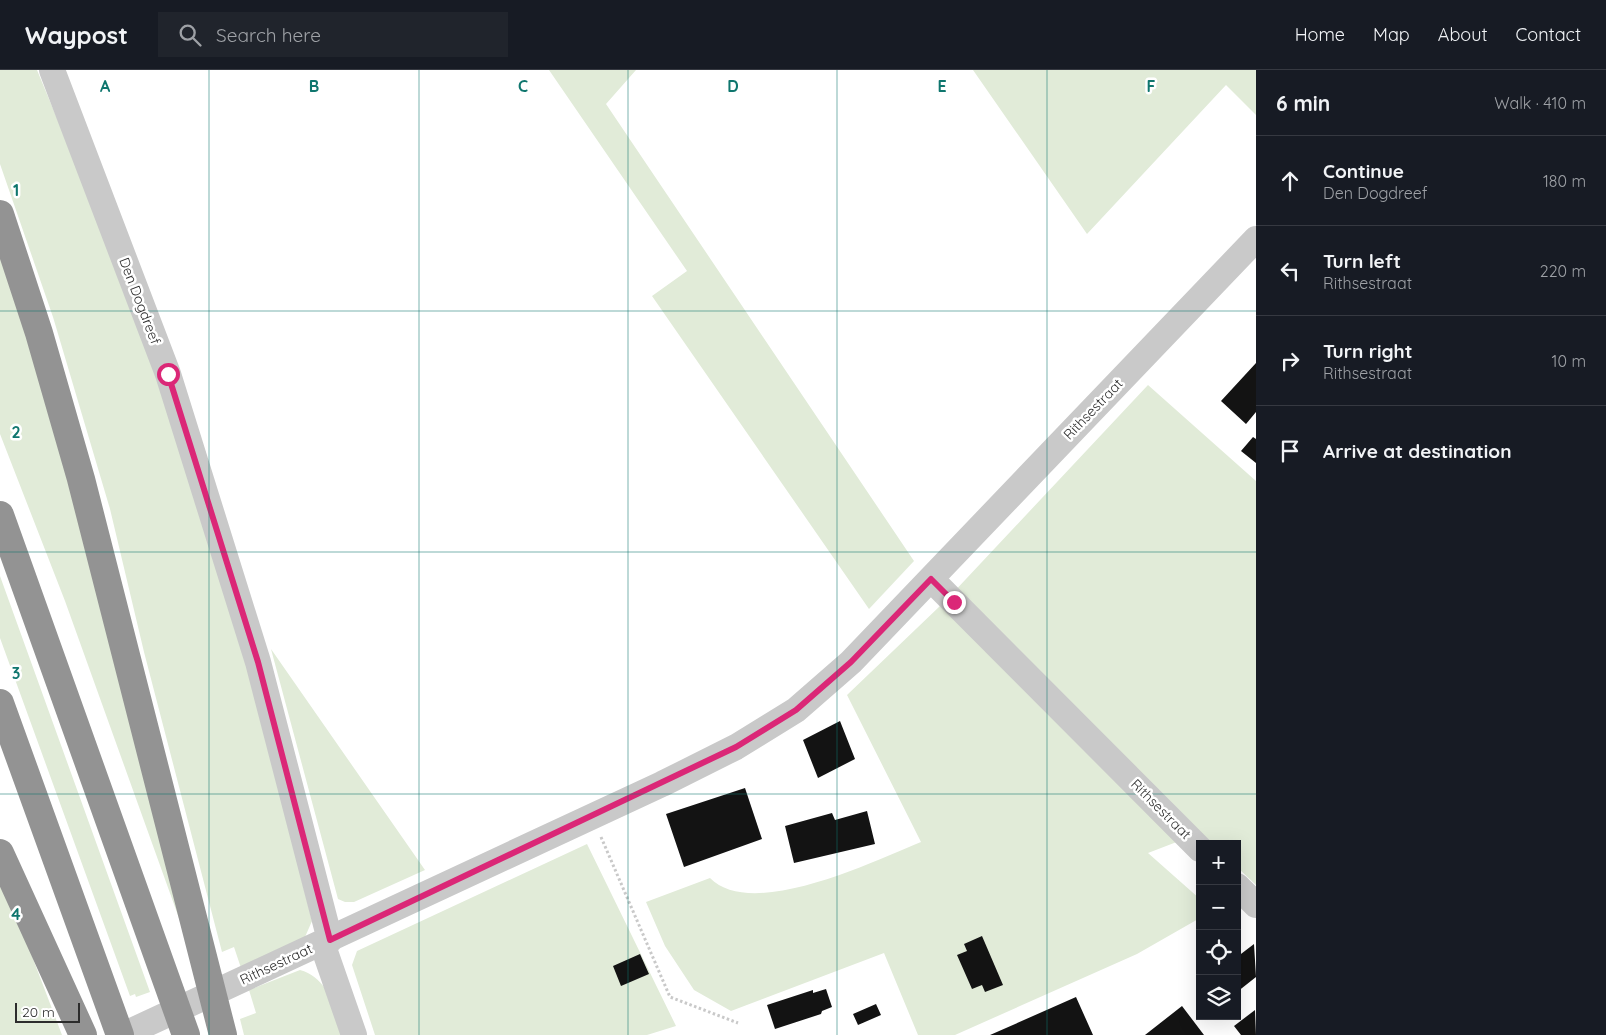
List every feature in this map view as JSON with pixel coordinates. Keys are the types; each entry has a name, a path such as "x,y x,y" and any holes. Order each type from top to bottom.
{"highway":[{"path":"0,214 64,415 222,1031"},
{"path":"0,515 186,1035"},
{"path":"0,703 121,1035"},
{"path":"0,854 80,1027"}],"street":[{"name":"Den Dogdreef","path":"52,70 168,374 258,662 326,942 354,1035"},
{"name":"Rithsestraat","path":"121,1035 326,942 736,747 796,710 851,662 1256,239"},
{"name":"Rithsestraat","path":"931,579 1196,844"},
{"path":"1241,890 1256,905"}],"path":[{"path":"592,816 670,997 738,1023"}],"green space":[{"path":"0,70 37,70 130,295 239,628 312,921 305,937 241,968 234,947 222,952 144,652 110,509 53,317 0,164"},
{"path":"549,70 636,70 606,104 914,561 869,609 652,296 687,271"},
{"path":"973,70 1256,70 1256,115 1226,85 1087,234"},
{"path":"0,237 27,318 189,946 65,601 0,434"},
{"path":"1148,385 1256,481 1256,885 1241,871 1241,840 1209,840 951,595"},
{"path":"0,576 150,992 136,997 135,994 130,996 0,638"},
{"path":"940,606 1187,838 1148,853 1196,895 1196,920 1137,954 955,1035 918,1035 884,953 731,1011 694,990 665,946 646,902 710,878 729,890 754,893 783,891 845,873 921,842 847,695"},
{"path":"271,649 425,870 354,902 345,902 338,899"},
{"path":"587,844 676,1026 647,1035 375,1035 352,965 357,951"},
{"path":"0,872 62,1035 0,1035"},
{"path":"300,970 310,974 324,987 330,996 346,1035 244,1035 240,1019 256,1013 249,990"}],"building":[{"path":"1256,363 1256,412 1246,424 1221,401"},
{"path":"1253,437 1256,439 1256,463 1241,451"},
{"path":"840,721 855,759 818,778 803,740"},
{"path":"745,788 762,839 684,867 666,814"},
{"path":"867,811 875,844 794,863 785,826 832,813 835,820"},
{"path":"982,936 1003,985 985,992 982,985 972,989 957,955 967,951 964,944"},
{"path":"1254,944 1256,977 1241,989 1241,975 1241,954"},
{"path":"640,954 649,974 621,986 613,966"},
{"path":"826,989 832,1007 822,1011 821,1014 775,1029 767,1005 813,990 813,993"},
{"path":"1076,997 1093,1035 990,1035"},
{"path":"876,1004 881,1015 858,1025 853,1014"},
{"path":"1182,1006 1204,1035 1145,1035"},
{"path":"1255,1010 1256,1035 1241,1035 1234,1026"}],"route":[{"path":"168,374 258,662 330,940 662,784 736,747 796,710 851,662 931,579 954,602"}]}
